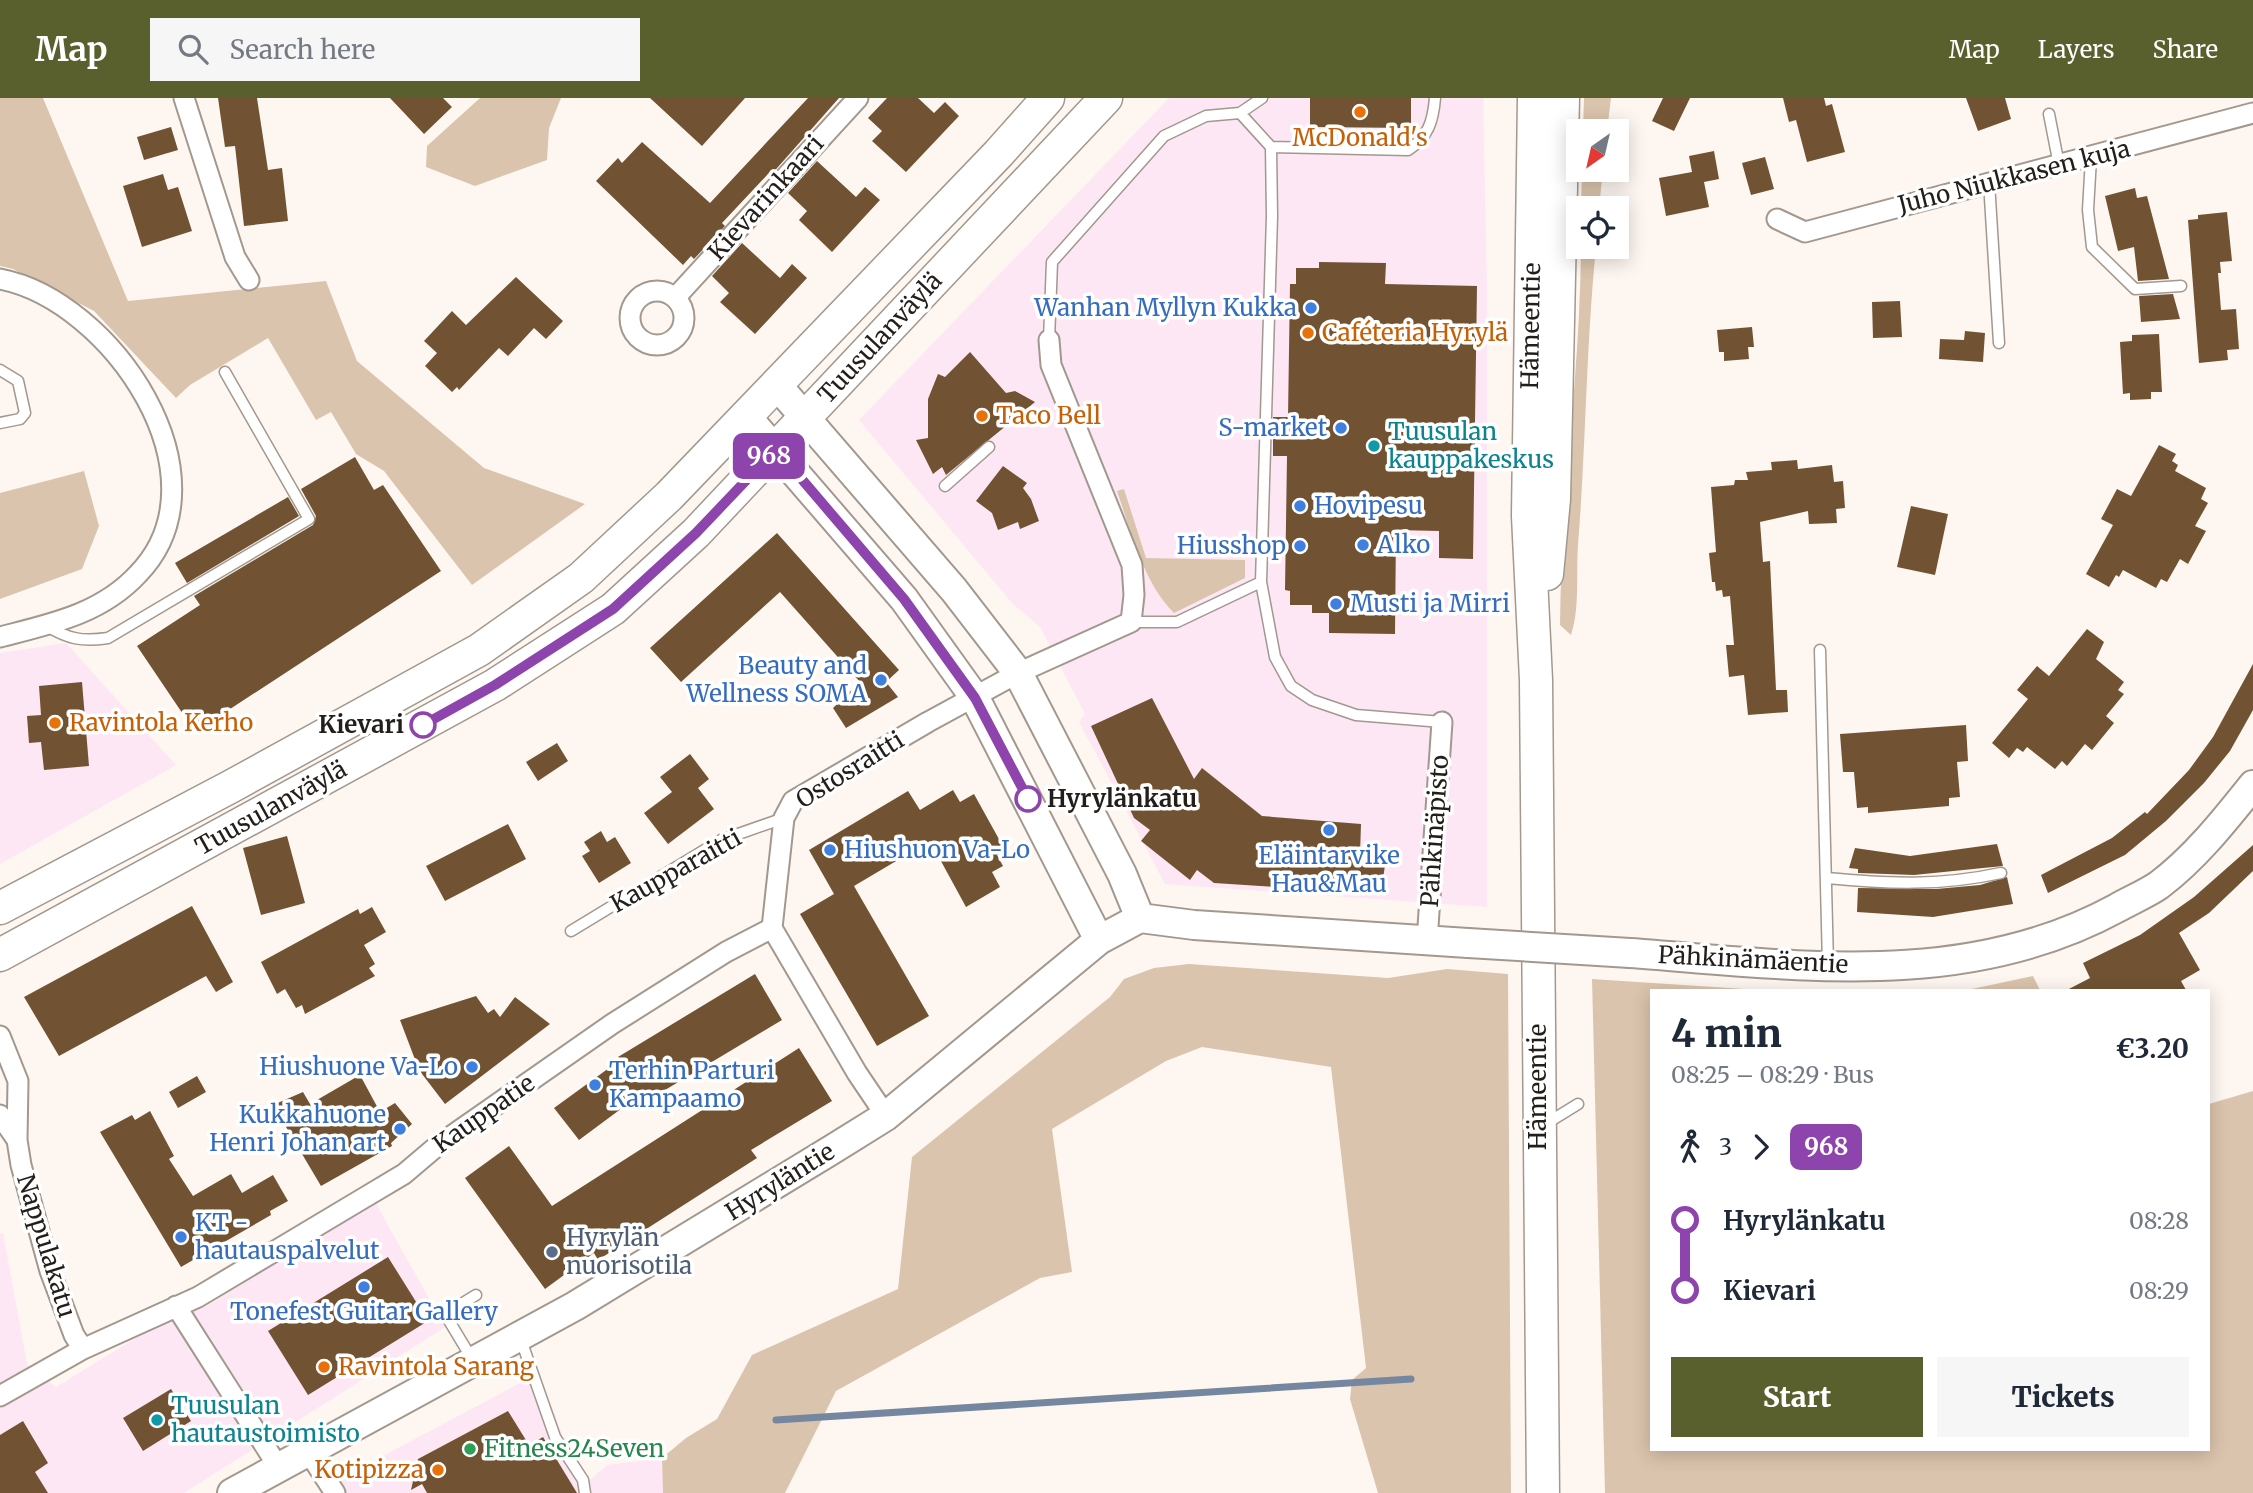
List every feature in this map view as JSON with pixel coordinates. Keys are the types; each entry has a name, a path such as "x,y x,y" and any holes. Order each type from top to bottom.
{"main road":[{"name":"Tuusulanväylä","path":"0,908 479,650 581,578 627,538 746,416 999,153 1048,98"},
{"name":"Tuusulanväylä","path":"0,956 495,685 613,609 696,533 1106,98"},
{"name":"Hämeentie","path":"1534,98 1528,516 1536,680 1543,1493"},
{"name":"Hämeentie","path":"1536,680 1554,499 1563,98"}],"street":[{"path":"184,98 235,257 249,281"},
{"name":"Kievarinkaari","path":"675,298 858,98"},
{"name":"Juho Niukkasen kuja","path":"1777,219 1805,232 2253,113"},
{"path":"0,279 47,297 84,321 107,342 127,367 153,410 164,439 170,468 171,497 165,528 155,552 140,573 118,593 90,610 0,637"},
{"path":"1049,340 1051,365 1132,565 1135,595 1130,622"},
{"path":"776,384 954,590 1018,673 1122,874 1140,918"},
{"path":"746,416 904,599 975,698 1099,940"},
{"name":"Ostosraitti","path":"772,928 784,818 793,801 1018,673 1130,622"},
{"name":"Pähkinäpisto","path":"1427,941 1442,722"},
{"name":"Pähkinämäentie","path":"1140,918 1194,925 1427,941 1828,965 1937,964 2004,953 2085,925 2159,885 2220,828 2253,785"},
{"name":"Hyryläntie","path":"232,1493 520,1337 763,1194 886,1116 1099,940 1140,918"},
{"path":"772,928 857,1073 886,1116"},
{"name":"Kauppatie","path":"0,1396 83,1349 198,1297 404,1174 437,1146 612,1024 726,952 772,928"},
{"name":"Nappulakatu","path":"0,1036 18,1081 17,1140 50,1271 74,1335 83,1349"},
{"name":"Nappulakatu","path":"0,1115 17,1140"},
{"path":"176,1306 279,1468"},
{"path":"309,1452 335,1493"}],"lane":[{"path":"1049,340 1052,262 1164,136 1206,116 1240,113 1262,98"},
{"path":"1271,148 1408,150 1423,140 1433,117 1435,98"},
{"path":"1240,113 1271,148 1272,216 1261,582 1275,657 1291,686 1312,700 1356,715 1442,722"},
{"path":"2049,114 2059,166"},
{"path":"2091,158 2088,210 2092,247 2135,289 2181,286"},
{"path":"1989,182 1998,343"},
{"path":"0,370 18,381 25,413 20,419 0,423"},
{"path":"45,625 66,638 84,642 108,638 309,519 225,372"},
{"path":"945,486 989,447"},
{"path":"1130,622 1177,622 1261,582"},
{"path":"1820,650 1828,965"},
{"name":"Kaupparaitti","path":"571,931 721,840 784,818"},
{"path":"1827,878 1900,885 1957,883 2001,873"},
{"path":"1538,1129 1578,1104"},
{"path":"474,1362 445,1314 476,1295"},
{"path":"520,1337 555,1437 583,1480 585,1493"}],"shaded area":[{"path":"0,98 43,98 128,301 326,281 357,361 484,468 585,504 472,585 384,471 356,454 331,412 316,420 268,338 190,385 176,398 94,311 13,269 0,266"},
{"path":"480,98 561,98 549,128 547,160 475,186 426,167 427,146"},
{"path":"1169,98 1483,98 1487,288 1487,907 1165,884 1079,722 1085,714 1040,627 1012,603 859,420"},
{"path":"1584,98 1611,98 1608,119 1583,119"},
{"path":"1582,182 1602,182 1600,196 1581,196"},
{"path":"1581,259 1595,259 1577,602 1571,635 1560,625 1561,578"},
{"path":"84,471 99,526 82,569 0,599 0,493"},
{"path":"1124,489 1146,558 1245,560 1245,578 1174,613 1154,586 1139,555 1117,491"},
{"path":"66,643 176,765 0,864 0,653"},
{"path":"1189,964 1388,978 1447,969 1508,974 1511,1493 1378,1493 1350,1399 1352,1380 1366,1368 1331,1067 1202,1047 1166,1061 1052,1129 1072,1272 1040,1278 836,1391 785,1493 663,1493 662,1458 686,1438 717,1419 752,1355 898,1289 912,1157 1110,997 1124,979 1154,968"},
{"path":"2033,976 2040,989 1972,989"},
{"path":"1592,979 1745,989 1650,989 1650,1451 2210,1451 2210,1104 2253,1091 2253,1493 1605,1493"},
{"path":"375,1202 445,1327 184,1493 0,1493 0,1234 3,1233 27,1364 56,1387 170,1317 207,1306"},
{"path":"539,1373 564,1440 590,1480 607,1465 662,1458 663,1493 339,1493 332,1483"}],"building":[{"path":"218,98 257,98 268,170 282,168 288,221 244,226 235,146 225,147"},
{"path":"390,98 443,98 452,107 424,134"},
{"path":"650,98 745,98 702,146"},
{"path":"808,98 839,98 770,176 768,174 722,223 725,226 694,259 691,256 683,265 596,181 618,158 622,163 642,142 710,203"},
{"path":"887,98 918,98 934,113 945,102 959,116 906,172 872,141 882,131 868,118"},
{"name":"McDonald's","path":"1310,98 1411,98 1411,128 1310,127"},
{"path":"1663,98 1690,98 1674,131 1652,121"},
{"path":"1783,98 1824,98 1826,106 1832,104 1845,152 1807,162 1796,120 1789,122"},
{"path":"1966,98 2005,98 2011,119 1978,131"},
{"path":"171,127 178,150 144,160 137,137"},
{"path":"1714,151 1719,179 1704,182 1709,207 1666,216 1659,178 1692,172 1689,156"},
{"path":"1765,157 1774,189 1751,195 1742,163"},
{"path":"817,161 856,197 865,187 880,200 832,252 799,220 807,211 788,193"},
{"path":"163,174 168,190 178,187 192,231 142,247 123,186"},
{"path":"2135,188 2137,198 2147,196 2169,279 2138,281 2134,247 2118,251 2105,196"},
{"path":"2227,212 2232,261 2220,262 2221,273 2218,273 2221,310 2236,309 2239,349 2227,350 2228,360 2199,363 2188,220 2198,219 2198,215"},
{"path":"742,243 780,278 792,264 807,278 755,334 720,302 729,293 712,276"},
{"name":"Tuusulan kauppakeskus","path":"1319,262 1386,263 1385,284 1477,286 1473,559 1439,558 1439,531 1396,530 1395,634 1329,633 1329,613 1312,613 1312,605 1290,605 1290,591 1285,590 1287,456 1273,456 1273,417 1288,417 1290,284 1296,284 1296,268 1319,268"},
{"path":"516,277 563,321 546,339 534,328 508,356 499,348 459,390 457,387 452,392 425,366 437,353 424,341 452,311 466,325"},
{"path":"2173,294 2180,319 2141,322 2139,296"},
{"path":"1900,301 1902,337 1873,338 1872,302"},
{"path":"1752,327 1754,347 1748,347 1749,359 1724,361 1724,352 1719,352 1717,330"},
{"path":"1965,331 1985,333 1983,362 1939,359 1940,339 1964,340"},
{"path":"2159,334 2162,392 2151,392 2151,399 2130,400 2130,393 2123,394 2120,342 2132,341 2132,335"},
{"name":"Taco Bell","path":"970,352 1006,393 1015,391 1035,402 946,475 942,467 933,474 916,440 928,438 928,399 938,374 945,377"},
{"path":"2159,445 2176,454 2172,461 2178,465 2175,471 2206,488 2201,499 2208,503 2195,526 2206,531 2188,564 2180,559 2167,582 2161,579 2156,588 2123,570 2119,577 2116,575 2109,587 2086,574 2113,525 2101,519 2117,489 2131,496"},
{"path":"355,457 374,490 383,485 441,571 195,732 137,646 200,605 194,596 313,525 316,516 301,489"},
{"path":"1797,460 1798,469 1832,465 1834,482 1843,481 1845,508 1836,509 1837,523 1809,524 1808,511 1760,522 1763,562 1770,561 1776,690 1787,690 1788,712 1748,715 1744,675 1729,677 1726,645 1734,645 1730,596 1723,597 1722,590 1716,591 1715,582 1712,582 1709,553 1716,552 1711,487 1734,485 1735,480 1748,480 1746,472 1772,470 1771,462"},
{"path":"1003,466 1027,483 1023,488 1031,499 1039,521 1020,529 1018,522 998,530 992,513 976,501"},
{"path":"288,497 299,516 187,583 175,563"},
{"path":"1911,506 1948,514 1935,575 1897,567"},
{"path":"777,533 899,670 886,682 898,697 846,728 833,708 860,682 780,592 681,682 650,648"},
{"path":"2087,629 2104,642 2096,659 2124,682 2118,690 2124,694 2106,716 2114,723 2092,750 2085,744 2067,766 2062,761 2055,769 2027,747 2023,752 2017,748 2009,758 1992,743 2028,699 2017,690 2037,666 2049,676"},
{"path":"2253,664 2253,710 2230,751 2204,783 2166,821 2125,855 2048,893 2041,875 2112,838 2145,812 2147,814 2189,770 2213,737"},
{"path":"82,682 89,766 44,770 41,742 29,743 27,716 41,715 39,686"},
{"path":"1152,698 1194,779 1202,768 1262,816 1361,824 1360,855 1386,858 1383,879 1357,877 1355,892 1214,883 1197,870 1190,880 1141,841 1150,830 1134,818 1091,726"},
{"path":"1966,725 1968,761 1957,762 1960,797 1949,798 1949,806 1868,813 1868,807 1857,808 1854,772 1843,772 1840,734"},
{"path":"557,743 568,761 538,781 526,762"},
{"path":"690,754 709,779 698,788 714,809 668,844 644,813 672,792 660,777"},
{"path":"953,790 960,802 974,794 1005,850 997,855 1003,866 992,872 1000,887 966,907 930,841 854,886 929,1016 877,1046 800,914 834,894 809,850 908,791 920,810"},
{"path":"508,824 526,859 445,901 426,866"},
{"path":"601,831 607,842 615,837 631,863 599,883 582,856 590,851 584,842"},
{"path":"287,836 305,903 261,915 243,848"},
{"path":"1997,844 2003,866 1914,875 1858,873 1858,869 1849,868 1855,848 1910,856"},
{"path":"2253,845 2253,871 2209,913 2179,933 2200,970 2181,981 2185,989 2069,989 2090,978 2083,963 2140,935 2194,897"},
{"path":"2007,877 2013,904 1933,917 1857,912 1858,888 1936,889 1980,885"},
{"path":"192,906 233,982 216,992 206,976 59,1056 24,997"},
{"path":"372,907 386,932 364,945 375,964 369,968 375,976 305,1014 302,1005 296,1008 285,989 277,994 261,962 358,909 360,914"},
{"path":"755,974 782,1020 645,1102 641,1094 579,1140 554,1108 620,1060 618,1057"},
{"path":"476,996 488,1013 494,1009 500,1017 515,997 550,1024 445,1104 419,1070 400,1020"},
{"path":"799,1048 832,1101 751,1150 757,1158 598,1260 594,1253 545,1289 465,1178 509,1146 552,1206"},
{"path":"360,1075 380,1112 395,1103 412,1124 391,1143 392,1146 321,1186 273,1105 303,1092 310,1104"},
{"path":"197,1076 206,1092 178,1108 169,1092"},
{"path":"150,1111 174,1156 169,1159 193,1196 231,1174 242,1193 273,1175 288,1201 270,1211 271,1215 181,1267 100,1132 132,1115 135,1120"},
{"path":"388,1257 428,1321 308,1395 268,1331"},
{"name":"Tuusulan hautaustoimisto","path":"171,1389 191,1421 143,1451 123,1418"},
{"path":"508,1411 529,1445 543,1437 577,1493 427,1493 422,1484 411,1490 418,1459"},
{"path":"23,1421 48,1463 35,1472 48,1493 0,1493 0,1435"}],"waterway":[{"path":"776,1420 1411,1379"}],"bus line":[{"name":"968","path":"423,725 495,685 613,609 696,533 776,449 904,599 975,698 1028,799"}],"place":[{"name":"McDonald's","path":"1360,112"},
{"name":"Wanhan Myllyn Kukka","path":"1311,308"},
{"name":"Caféteria Hyrylä","path":"1308,333"},
{"name":"Taco Bell","path":"982,416"},
{"name":"S-market","path":"1341,428"},
{"name":"Tuusulan kauppakeskus","path":"1374,446"},
{"name":"Hovipesu","path":"1300,506"},
{"name":"Alko","path":"1363,545"},
{"name":"Hiusshop","path":"1300,546"},
{"name":"Musti ja Mirri","path":"1336,604"},
{"name":"Beauty and Wellness SOMA","path":"881,680"},
{"name":"Ravintola Kerho","path":"55,723"},
{"name":"Kievari","path":"423,725"},
{"name":"Hyrylänkatu","path":"1028,799"},
{"name":"Eläintarvike Hau&Mau","path":"1329,830"},
{"name":"Hiushuon Va-Lo","path":"830,850"},
{"name":"Hiushuone Va-Lo","path":"472,1067"},
{"name":"Terhin Parturi Kampaamo","path":"595,1085"},
{"name":"Kukkahuone Henri Johan art","path":"400,1129"},
{"name":"KT - hautauspalvelut","path":"181,1237"},
{"name":"Hyrylän nuorisotila","path":"552,1252"},
{"name":"Tonefest Guitar Gallery","path":"364,1287"},
{"name":"Ravintola Sarang","path":"324,1367"},
{"name":"Tuusulan hautaustoimisto","path":"157,1420"},
{"name":"Fitness24Seven","path":"470,1449"},
{"name":"Kotipizza","path":"438,1470"}]}
